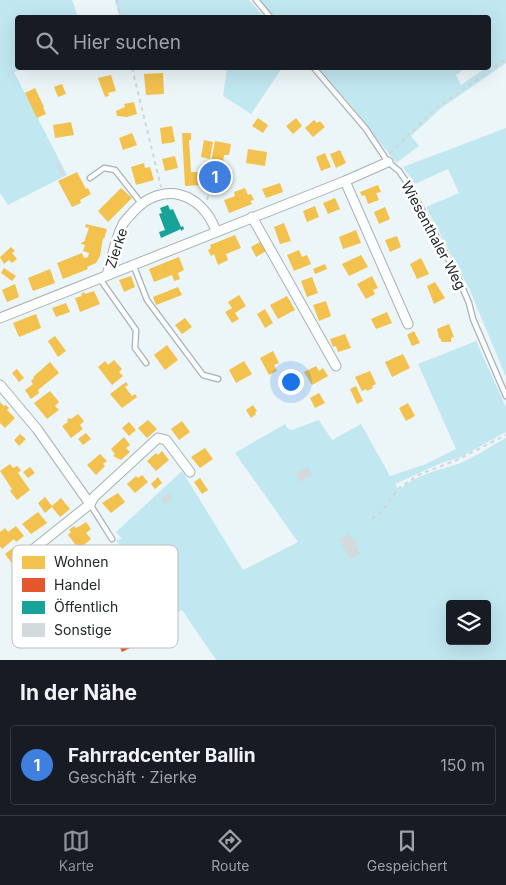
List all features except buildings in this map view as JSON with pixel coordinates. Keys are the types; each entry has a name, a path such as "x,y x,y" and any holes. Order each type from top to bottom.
{"street":[{"name":"Zierke","path":"0,318 345,181 388,162"},
{"path":"345,181 408,324"},
{"name":"Zierke","path":"103,277 123,223 141,203 151,197 163,194"},
{"path":"163,194 179,195 193,200 208,213 216,231"},
{"path":"252,217 336,366"},
{"path":"0,385 37,429 90,504"},
{"path":"39,545 90,504 94,497 158,438 166,440 190,472"}],"lane":[{"path":"256,0 268,15"},
{"name":"Wiesenthaler Weg","path":"316,70 366,129 388,162 399,171 408,184 457,275 469,303 473,319 506,396"},
{"path":"90,178 104,168 115,170 141,203"},
{"path":"134,264 147,300 203,374 218,379"},
{"path":"103,277 136,330 135,348 146,363"},
{"path":"90,504 112,539"}],"path":[{"path":"117,0 120,15"},
{"path":"491,69 506,58"},
{"path":"132,70 163,194"},
{"path":"394,150 435,109 489,70"},
{"path":"372,519 383,510 400,487 418,475 457,460 506,435"}],"shaded area":[{"path":"0,0 72,0 77,15 15,15 15,70 21,70 14,72 67,175 8,205 0,193"},
{"path":"115,0 249,0 262,15 119,15"},
{"path":"259,0 506,0 506,63 440,109 411,136 419,146 396,163 350,104 320,70 462,70 456,75 461,85 483,70 491,70 491,15 273,15"},
{"path":"227,70 281,70 251,114 223,96"},
{"path":"506,128 506,377 469,288 426,207 459,193 448,169 415,184 403,167"},
{"path":"476,341 506,407 506,432 459,458 441,463 395,484 399,490 418,478 461,463 506,438 506,660 216,660 182,610 178,612 178,545 119,545 116,540 122,539 116,532 182,471 243,570 298,542 235,453 285,424 288,429 292,430 319,420 332,440 361,424 390,476 426,464 456,449 418,364"}],"place":[{"name":"Fahrradcenter Ballin","path":"215,177"}]}
